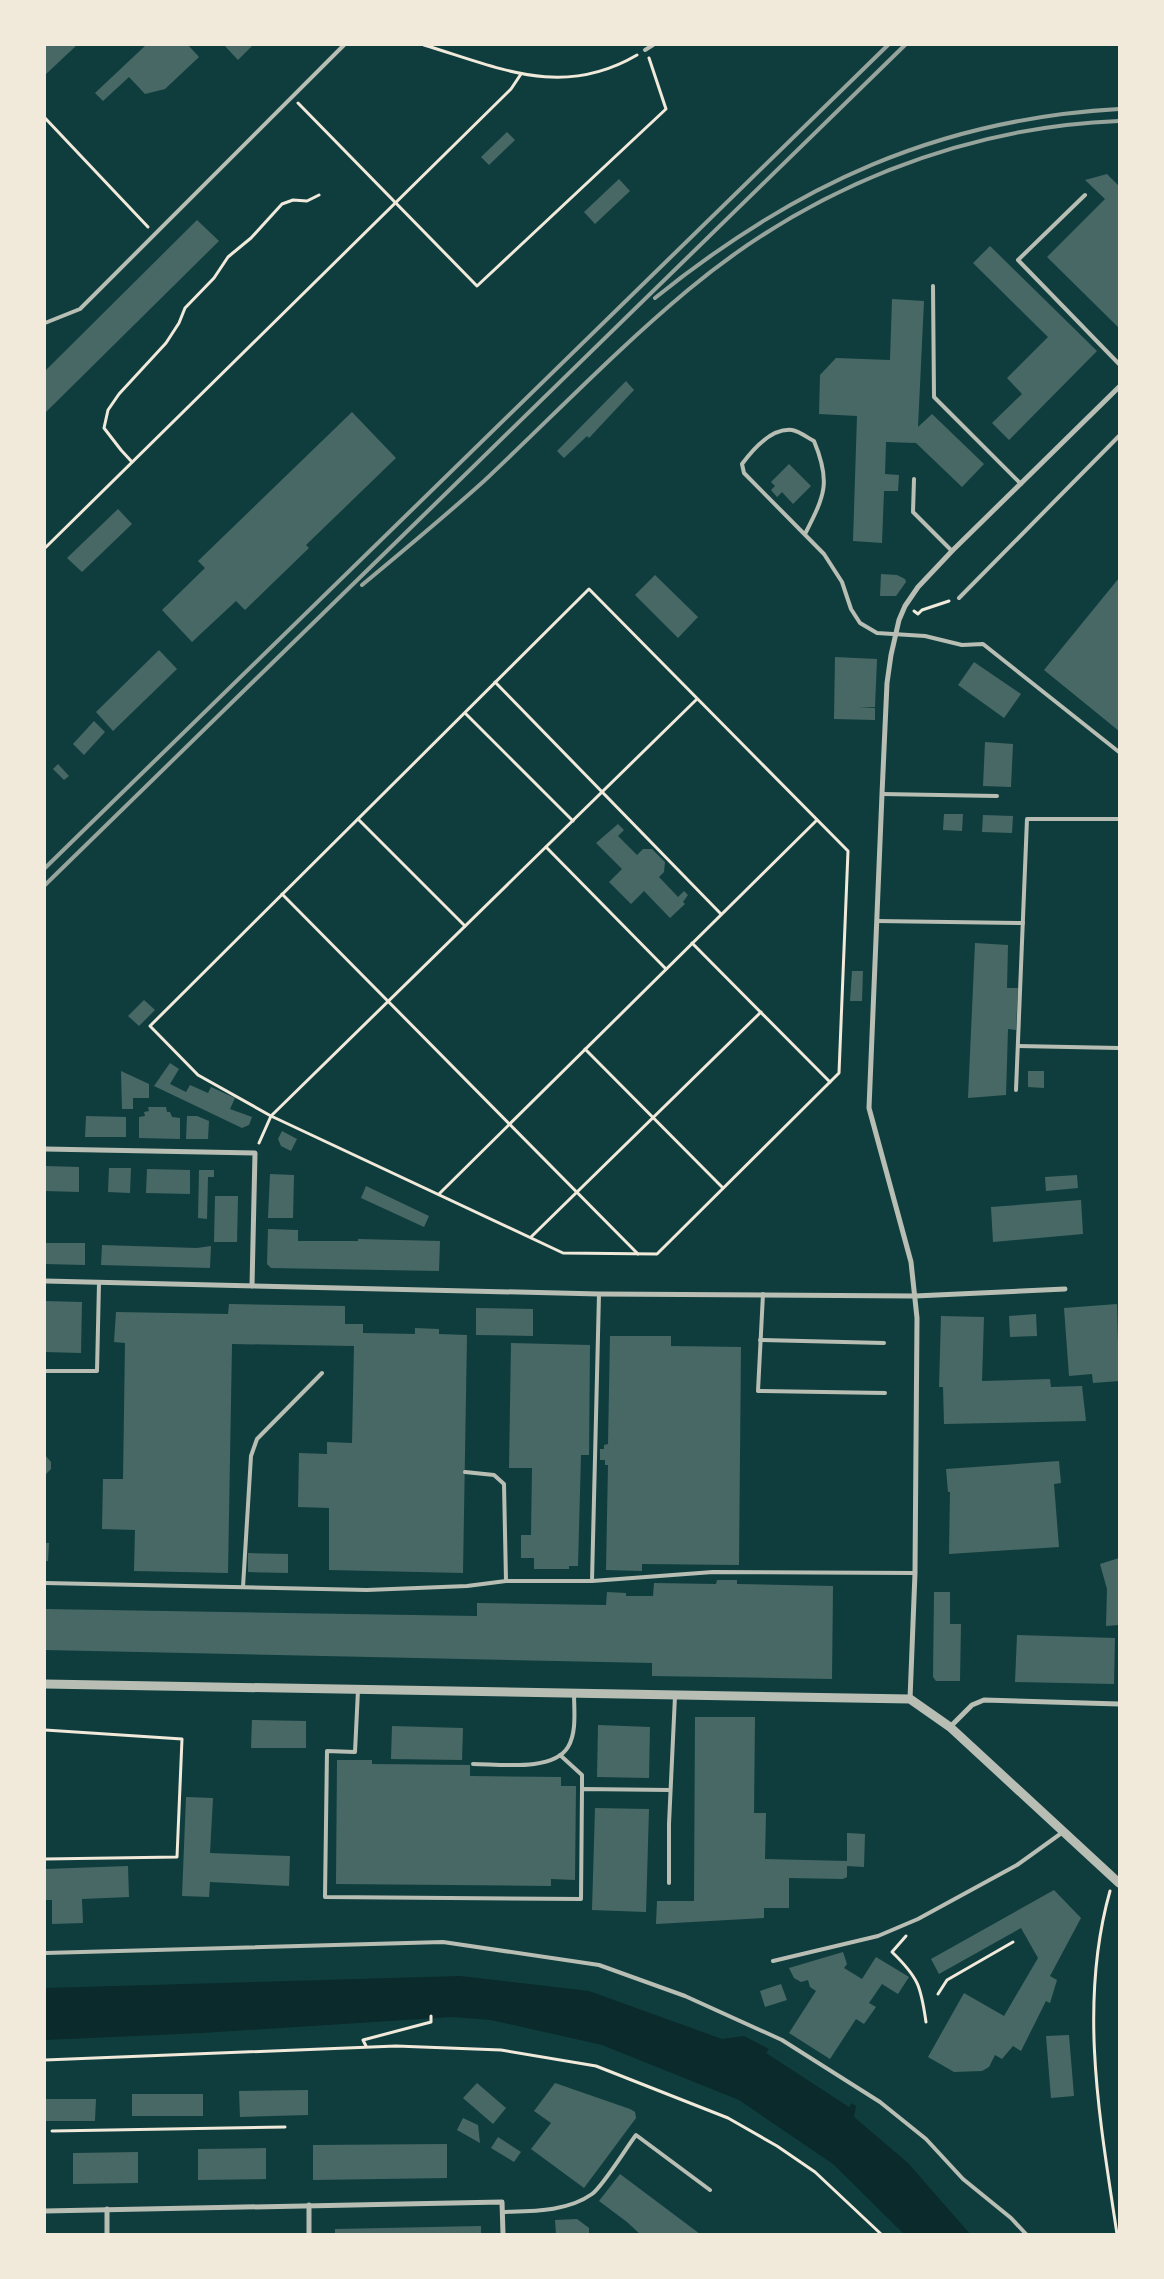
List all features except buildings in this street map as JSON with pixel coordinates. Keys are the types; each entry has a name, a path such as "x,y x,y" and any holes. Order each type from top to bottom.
{"street":[{"path":"910,1699 915,1573 918,1318 911,1262 869,1108 887,684 895,634 905,606 918,587 952,551 1119,387"},
{"path":"45,1149 255,1153 252,1286"},
{"path":"45,1281 599,1294 915,1296 1065,1289"},
{"path":"45,1684 910,1699 950,1727 1116,1881"},
{"path":"950,1727 972,1705 984,1700 1119,1704"},
{"path":"45,2211 502,2202 503,2234"},
{"path":"309,2205 309,2234"},
{"path":"106,2209 107,2234"}],"lane":[{"path":"45,323 80,309 344,45"},
{"path":"647,47 653,45"},
{"path":"1085,195 1018,260 1119,364"},
{"path":"933,286 934,397 1021,484"},
{"path":"805,534 823,496 824,465 814,441 792,430 770,435 751,451 742,464 744,473 824,554 842,582 851,609 860,623 877,633 925,636 962,644 983,644 1119,752"},
{"path":"959,598 1119,436"},
{"path":"914,479 913,512 952,551"},
{"path":"882,794 997,796"},
{"path":"1016,1090 1027,819 1119,819"},
{"path":"877,922 1023,922"},
{"path":"1018,1046 1119,1048"},
{"path":"45,1370 97,1371 99,1283"},
{"path":"592,1581 599,1294"},
{"path":"763,1294 758,1391 885,1394"},
{"path":"760,1340 884,1343"},
{"path":"243,1587 251,1456 258,1439 322,1372"},
{"path":"465,1472 494,1476 504,1484 506,1581"},
{"path":"45,1583 367,1590 467,1586 506,1581 592,1581 713,1572 915,1573"},
{"path":"358,1690 355,1752 328,1751 325,1897 581,1899 582,1775 560,1755"},
{"path":"473,1764 543,1764 560,1755 568,1748 572,1736 574,1693"},
{"path":"669,1883 670,1790 675,1696"},
{"path":"582,1789 670,1790"},
{"path":"774,1961 878,1936 918,1919 1017,1865 1063,1832"},
{"path":"45,1953 443,1942 599,1965 685,1996 782,2040 880,2102 926,2139 963,2179 1011,2218 1026,2234"},
{"path":"502,2212 568,2206 593,2194 636,2135 710,2190"}],"path":[{"path":"292,98 477,286 666,109 647,47 612,68 592,74 554,78 521,74 424,45"},
{"path":"45,548 511,89 521,74"},
{"path":"45,118 155,235"},
{"path":"132,462 120,450 104,428 108,410 119,394 166,343 179,323 185,308 214,278 228,257 251,238 282,204 293,200 307,201 319,195"},
{"path":"589,590 848,851 839,1073 657,1254 563,1253 271,1116 198,1076 150,1026 495,682 589,590"},
{"path":"905,606 918,614 922,610 959,598"},
{"path":"495,682 721,914"},
{"path":"255,1153 271,1116 697,699"},
{"path":"465,713 573,821"},
{"path":"358,819 465,926"},
{"path":"438,1194 817,820"},
{"path":"546,847 666,969"},
{"path":"282,894 638,1254"},
{"path":"692,942 830,1082"},
{"path":"531,1237 761,1012"},
{"path":"585,1049 724,1188"},
{"path":"45,1730 182,1739 177,1857 45,1859"},
{"path":"1116,1881 1100,1935 1095,1986 1094,2059 1099,2114 1117,2234"},
{"path":"908,1934 892,1952 911,1970 922,1990 926,2022"},
{"path":"938,1994 946,1980 1012,1942"},
{"path":"366,2046 363,2040 431,2022 431,2016"},
{"path":"45,2060 366,2046 501,2050 596,2066 728,2118 777,2146 815,2172 881,2234"},
{"path":"52,2131 285,2127"}],"water":[{"path":"460,1976 589,1991 722,2039 744,2036 769,2049 856,2106 854,2117 908,2163 970,2234 904,2234 833,2164 739,2100 602,2045 491,2020 452,2017 202,2033 45,2040 45,1988"}],"pier":[{"path":"769,2049 852,2103 849,2107 766,2053"}],"railway":[{"path":"45,868 888,45"},
{"path":"45,885 905,45"},
{"path":"655,298 708,258 761,222 816,191 872,165 930,143 990,127 1053,115 1119,109"},
{"path":"362,585 484,481 661,313 735,254 784,222 836,194 890,170 945,150 1002,136 1060,126 1119,121"}]}
